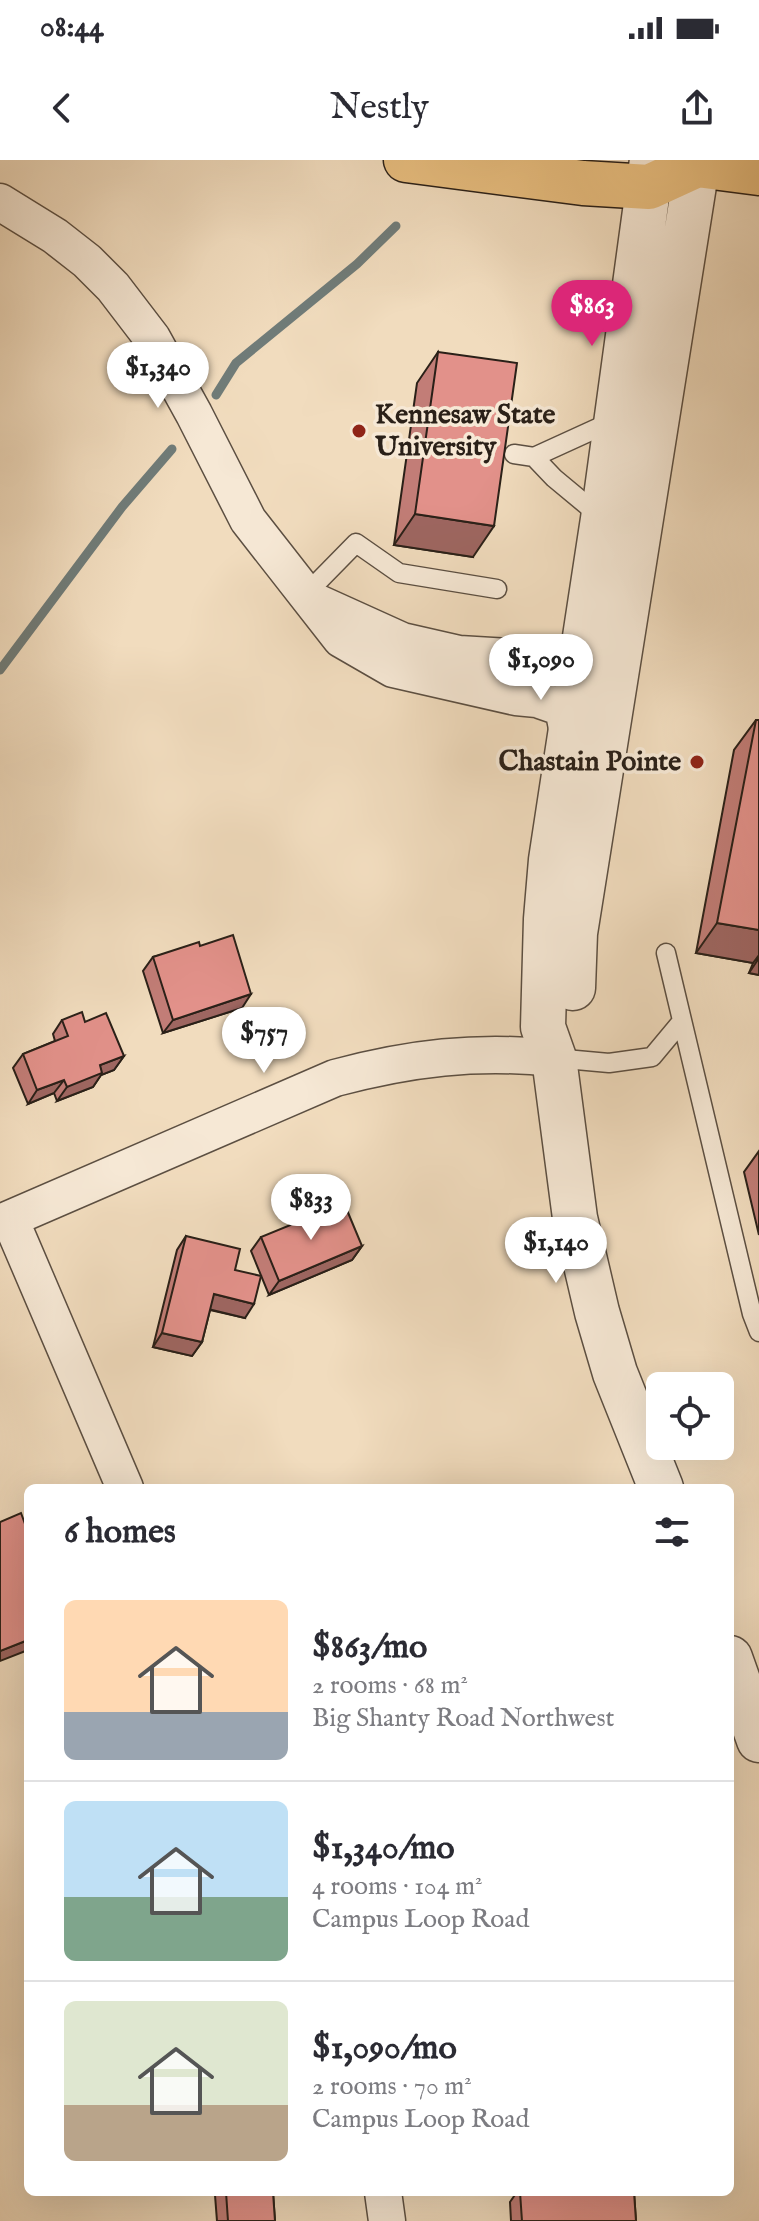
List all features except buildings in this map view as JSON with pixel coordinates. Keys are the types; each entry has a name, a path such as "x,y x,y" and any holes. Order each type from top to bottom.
{"main road":[{"path":"406,160 583,183 651,173 696,162 759,173"}],"street":[{"path":"554,1058 571,1024 575,933 696,162"},
{"path":"651,173 551,860 543,1027 554,1058 575,1218 597,1312 615,1373 659,1484"},
{"path":"0,202 55,236 113,287 144,327 194,414 248,520 341,639 393,669 537,699 563,708 570,743"},
{"path":"309,598 402,641 459,654 542,659 580,670 598,702 576,852 582,890"},
{"path":"123,1484 5,1221 335,1078 388,1064 435,1058 504,1053 554,1058"},
{"path":"734,1669 759,1740"},
{"path":"384,2196 387,2221"}],"lane":[{"path":"514,454 534,457 617,419"},
{"path":"534,457 603,519"},
{"path":"309,598 356,543 399,573 497,589"},
{"path":"666,953 752,1314 759,1332"},
{"path":"554,1058 609,1063 652,1057 682,1021"}],"waterway":[{"path":"216,395 236,363 357,264 396,226"},
{"path":"0,670 122,507 172,449"}],"place":[{"name":"Kennesaw State University","path":"359,431"},
{"name":"Chastain Pointe","path":"697,762"}]}
